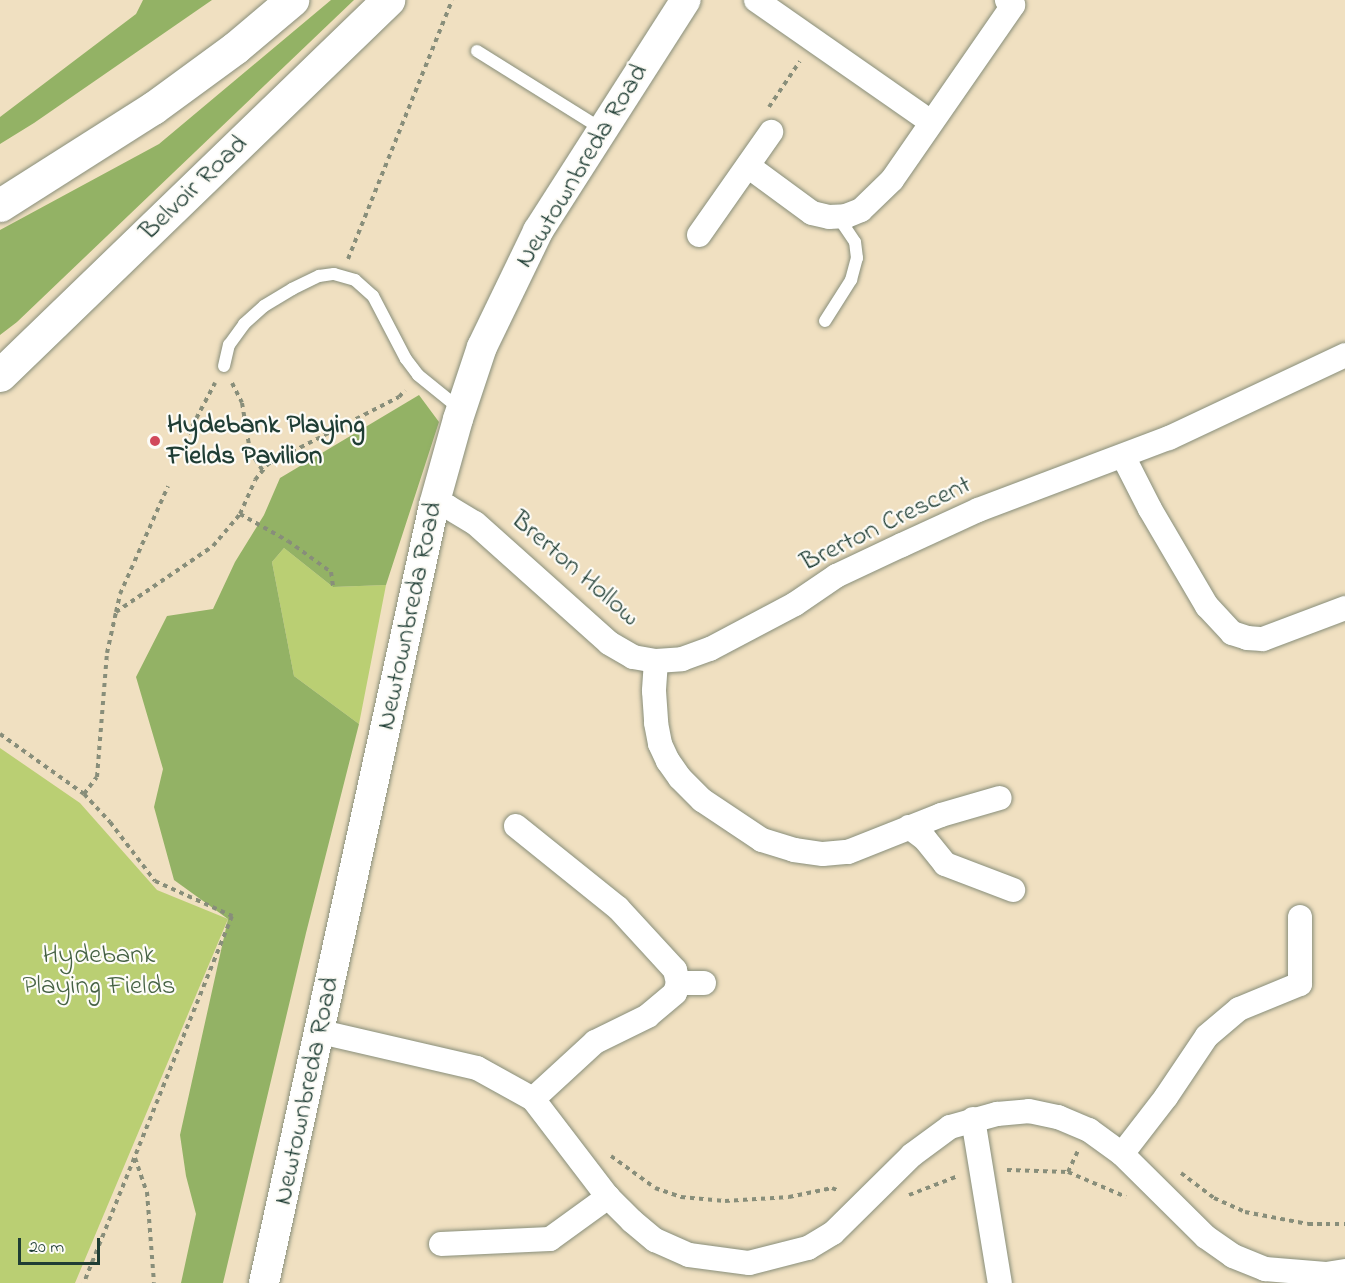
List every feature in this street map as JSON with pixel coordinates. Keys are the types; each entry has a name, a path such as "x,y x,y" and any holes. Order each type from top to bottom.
{"highway":[{"path":"0,205 153,108 234,48 292,0"},
{"name":"Belvoir Road","path":"0,375 388,0"}],"street":[{"name":"Newtownbreda Road","path":"264,1283 321,1032 434,505 461,410 482,348 538,231 686,0"},
{"path":"756,0 931,122"},
{"path":"748,166 812,213 838,217 861,210 876,198 892,180 1012,2"},
{"path":"699,235 771,132"},
{"name":"Brerton Crescent","path":"682,659 720,644 795,604 836,576 978,510 1169,438 1345,355"},
{"path":"1123,456 1149,509 1207,606 1232,633 1247,638 1263,639 1345,608"},
{"name":"Brerton Hollow","path":"434,505 461,513 475,524 609,643 633,657 656,661 682,659"},
{"path":"656,661 654,691 656,723 660,744 668,761 680,778 702,800 762,840 794,850 823,854 849,852 967,806 1000,798"},
{"path":"516,826 618,908 675,970 678,983 675,993 648,1016 595,1042 533,1099"},
{"path":"909,827 925,839 945,864 1013,890"},
{"path":"1122,1154 1166,1097 1207,1036 1239,1009 1300,984 1300,917"},
{"path":"678,983 704,984"},
{"path":"321,1032 429,1055 477,1068 533,1099 609,1197 655,1240 689,1255 749,1263 808,1248 833,1233 863,1201 932,1138 950,1127 973,1119 1029,1111 1058,1117 1089,1130 1122,1154 1206,1237 1233,1256 1265,1269 1326,1274 1345,1271"},
{"path":"973,1119 1000,1283"},
{"path":"441,1244 550,1239 609,1197"}],"lane":[{"path":"477,51 602,129"},
{"path":"825,321 851,280 857,258 855,242 838,217"},
{"path":"224,366 234,338 244,324 264,306 320,276 334,274 355,280 373,296 406,359 417,375 461,410"}],"path":[{"path":"342,276 367,208 452,0"},
{"path":"771,132 768,107 814,40"},
{"path":"188,434 224,366"},
{"path":"224,366 242,403 250,451 263,471"},
{"path":"116,612 164,582 213,546 240,514 255,480 268,464 399,397 417,375"},
{"path":"84,794 97,777 106,696 107,653 120,594 168,486"},
{"path":"240,514 288,541 332,572 333,587"},
{"path":"0,734 84,794 110,822 155,881 232,916 84,1283"},
{"path":"607,1153 655,1188 681,1197 725,1201 789,1197 832,1188 863,1201 884,1205 958,1176 982,1171 1017,1169 1068,1172 1135,1201 1163,1193"},
{"path":"135,1157 147,1192 154,1283"},
{"path":"1178,1171 1215,1198 1245,1212 1308,1224 1345,1224"}],"green space":[{"path":"143,0 212,0 0,144 0,117 136,14"},
{"path":"331,0 354,0 17,322 0,335 0,230 159,144"},
{"path":"419,395 439,422 386,585 333,587 284,548 272,562 294,676 359,724 306,933 223,1283 181,1283 196,1214 186,1176 180,1135 228,919 174,880 154,807 163,769 136,677 167,616 213,609 235,562 264,515 280,478"},
{"path":"284,548 333,587 386,585 359,724 294,676 272,562"},
{"name":"Hydebank Playing Fields","path":"0,748 80,803 157,890 228,919 75,1283 0,1283"}],"place":[{"name":"Hydebank Playing Fields Pavilion","path":"155,441"}]}
